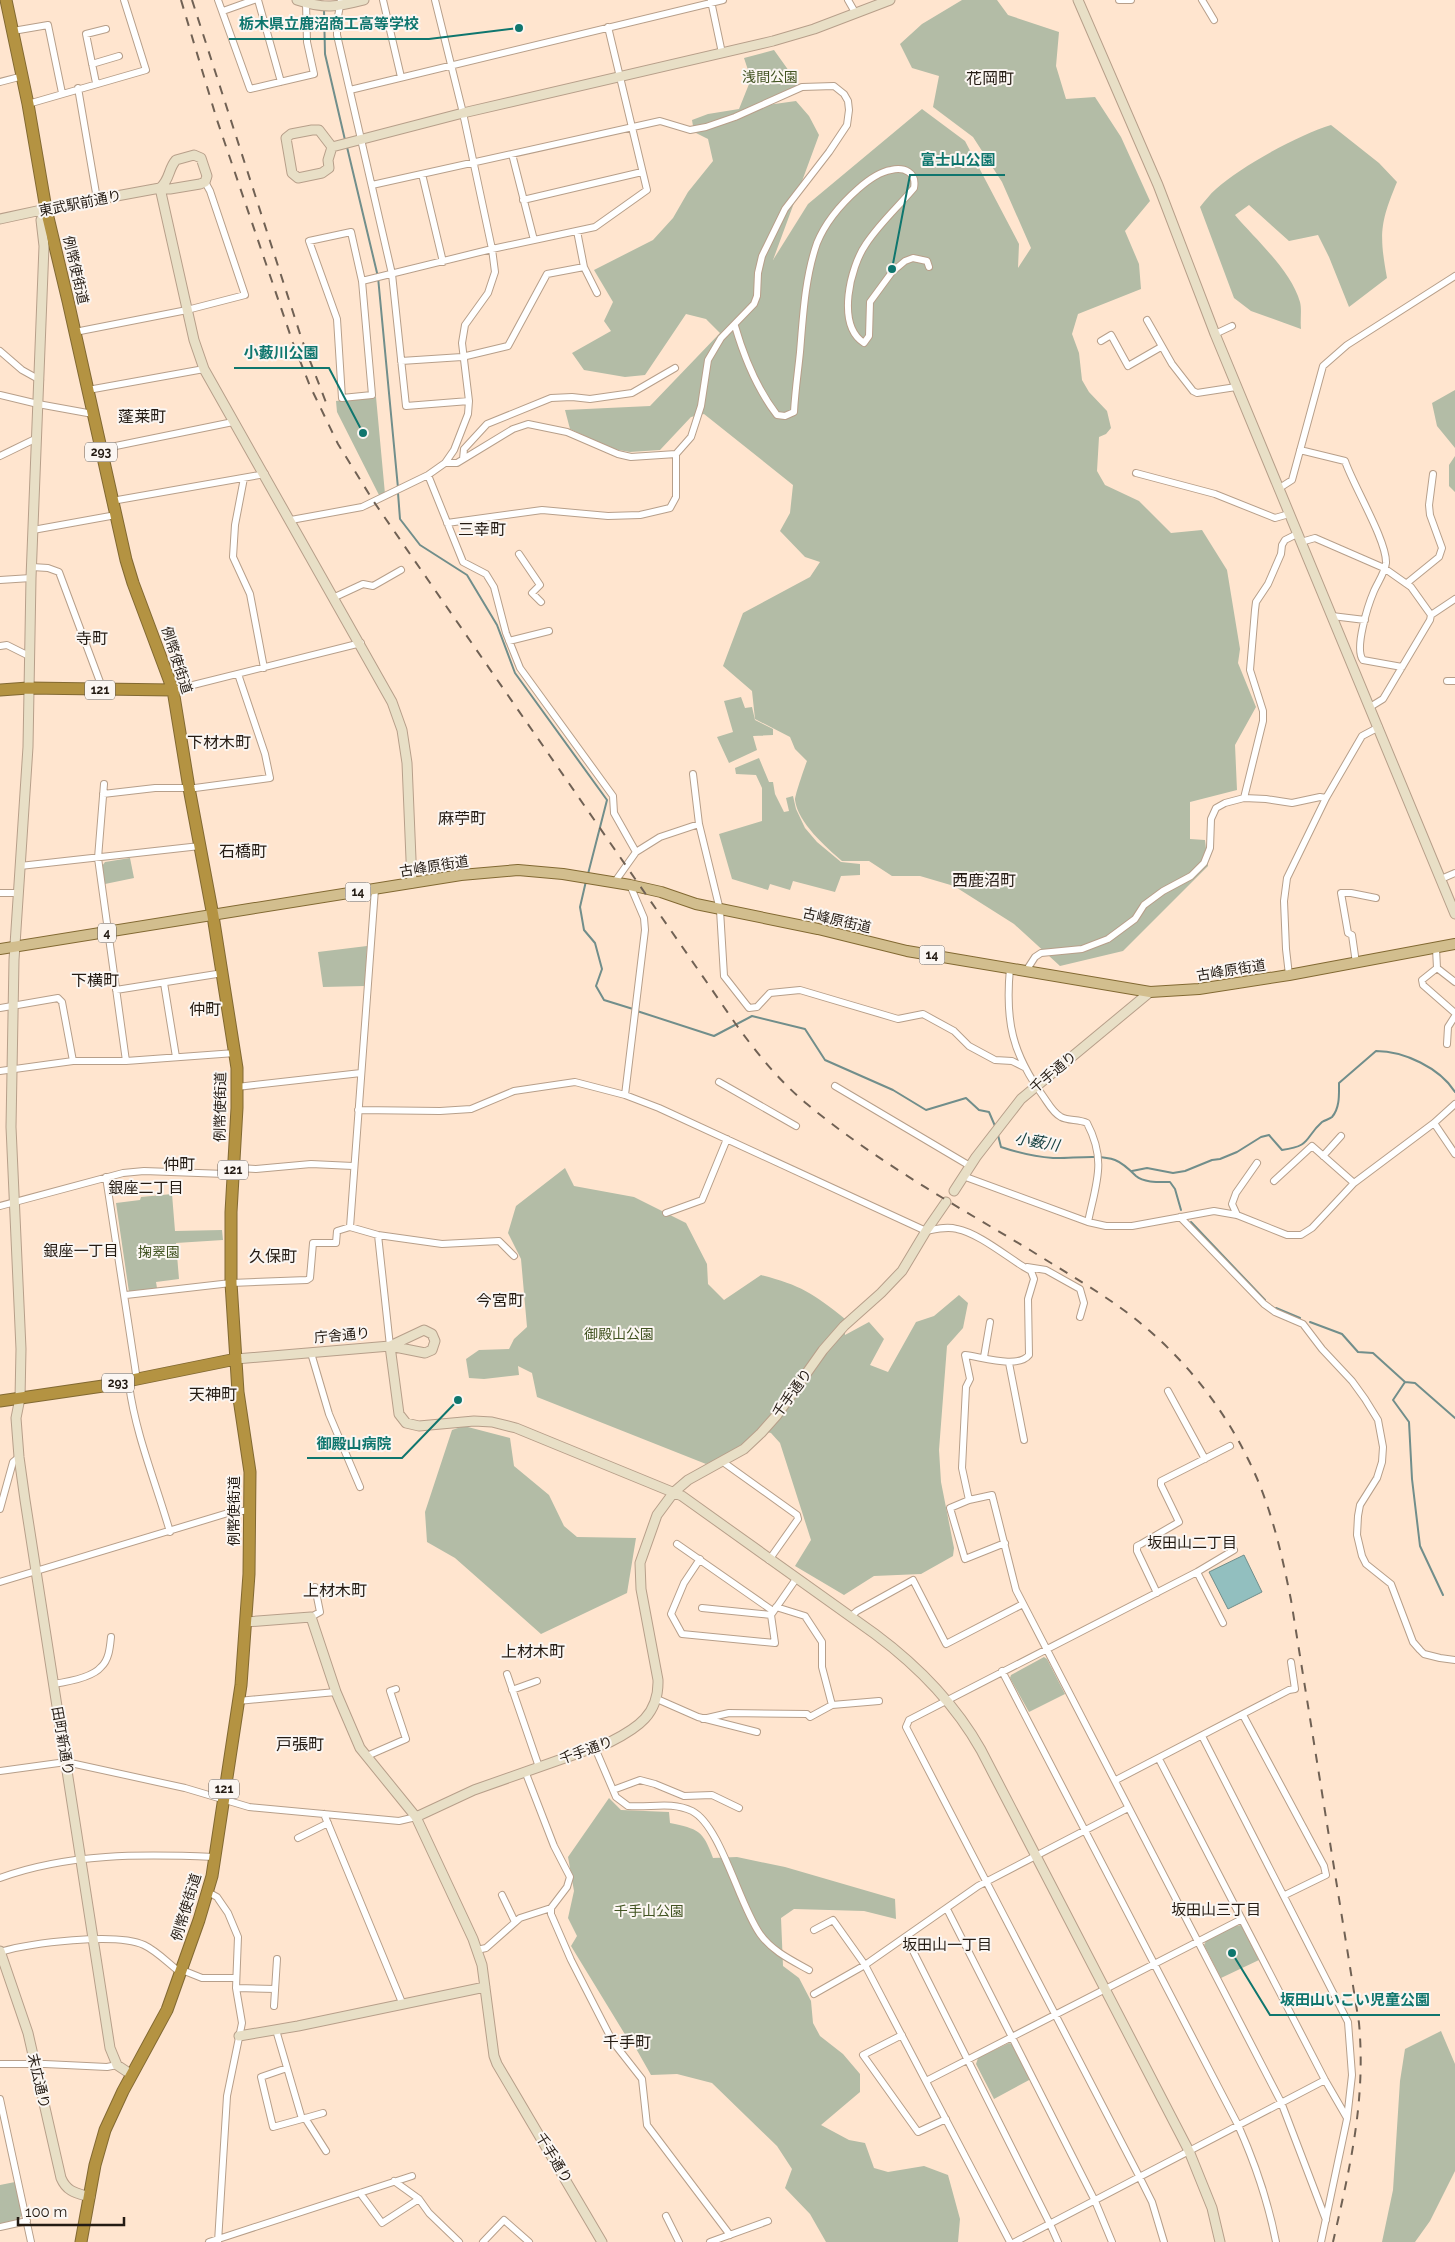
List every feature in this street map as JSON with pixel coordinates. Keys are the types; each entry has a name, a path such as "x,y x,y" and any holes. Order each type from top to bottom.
{"highway":[{"name":"例幣使街道","path":"6,0 28,104 46,209 76,332 112,501 133,583 173,690 223,972 235,1053 237,1086 231,1283 240,1409 249,1460 250,1510 246,1622 238,1701 208,1892 167,2010 109,2119 101,2142 81,2242"},
{"name":"121","path":"0,690 28,688 173,690"},
{"name":"庁舎通り","path":"0,1401 132,1380 236,1359"}],"main road":[{"name":"古峰原街道","path":"213,916 480,872 518,870 563,874 630,885 720,910 818,929 907,951 1150,992 1184,991 1289,975 1455,944"},
{"name":"4","path":"0,949 213,916"}],"street":[{"path":"28,104 78,88 146,70 124,0"},
{"path":"218,0 250,89 314,74 307,42 306,3 338,4 364,0"},
{"path":"222,11 254,0"},
{"path":"258,0 281,82"},
{"path":"383,0 401,77"},
{"path":"291,520 362,507 428,475 445,463 454,450 468,414 462,357 465,325 488,293 495,272 492,249 472,163 463,113 435,0"},
{"path":"350,90 723,0"},
{"path":"848,0 856,14"},
{"path":"328,169 328,158 335,146 358,139 722,53 814,29 890,0"},
{"path":"1078,0 1158,185 1236,387 1379,727 1455,914"},
{"path":"1119,0 1131,0"},
{"path":"1202,0 1214,20"},
{"path":"711,2 722,53"},
{"path":"338,4 337,35 350,90 358,139 372,185 392,274 406,406 468,401"},
{"path":"13,31 48,25 62,93"},
{"path":"362,281 492,249 595,227 646,190 608,27"},
{"path":"96,84 86,34 106,29"},
{"path":"92,64 119,56"},
{"path":"0,82 22,76"},
{"path":"372,185 660,121 690,130 706,127 735,117 802,87 834,86 844,94 848,101 847,125 829,152 785,209 762,256 758,273 757,296 754,304 721,338 708,360 701,406 692,437 676,454 630,457 618,454 567,432 528,424 513,429 457,463 445,463"},
{"path":"78,88 97,199"},
{"path":"328,169 322,173 301,178 295,176 292,173 286,138 312,130 319,130 335,146"},
{"path":"312,130 320,137 328,169"},
{"path":"512,154 534,240"},
{"path":"76,332 187,310 245,295 210,191 205,182 207,176 201,158 196,156 176,160 171,167 169,178 160,188 187,310 196,349 204,369 233,422 265,474 361,643 392,702 404,742 407,762 412,883"},
{"path":"734,326 750,368 768,403 777,415 785,416 794,412 801,329 809,276 817,244 832,216 847,198 866,183 886,171 899,168 905,169 914,178 915,183 914,188 882,222 865,245 855,270 848,291 848,313 856,338 864,343 869,336 870,302 900,264 913,258 927,261 929,267"},
{"path":"524,200 642,172"},
{"path":"422,174 443,262"},
{"path":"169,178 179,188 205,182"},
{"name":"東武駅前通り","path":"0,219 160,188 163,190 179,188"},
{"name":"田町新通り","path":"46,209 41,220 44,246 31,578 28,746 14,947 11,1127 20,1349 20,1398 16,1418 19,1457 35,1573 82,1860 110,2048 116,2065"},
{"path":"577,231 584,267 597,294"},
{"path":"351,232 362,281 372,395 342,398 337,319 309,241 351,232"},
{"path":"401,361 462,357 508,346 546,274 584,267"},
{"path":"1278,489 1292,480 1320,371 1323,366 1348,345 1455,276"},
{"path":"1147,320 1172,364 1197,393 1236,387"},
{"path":"1215,334 1232,326"},
{"path":"1100,340 1111,335 1128,366 1161,347"},
{"path":"0,351 22,370 40,380"},
{"path":"464,459 464,449 486,424 551,398 572,397 590,400 632,393 651,384 675,368"},
{"path":"88,390 204,369"},
{"path":"0,394 38,404 93,414"},
{"path":"101,449 233,422"},
{"path":"0,456 37,438"},
{"path":"1300,450 1345,461 1384,546 1384,568 1373,594 1358,647 1360,656 1363,660 1402,667"},
{"path":"447,523 542,510 616,516 640,515 670,508 676,497 676,454"},
{"path":"1136,473 1215,494 1275,518 1289,514"},
{"path":"112,501 265,474"},
{"path":"1406,583 1439,557 1442,548 1430,515 1429,506 1433,474"},
{"path":"428,475 463,562 486,574 494,587 509,641 520,668 613,796 614,813 636,852"},
{"path":"244,478 235,525 233,557 250,594 264,668"},
{"path":"33,530 116,515"},
{"path":"1244,798 1263,721 1263,711 1250,670 1256,602 1268,584 1285,540 1315,538 1384,568 1411,586 1431,614 1430,620 1382,699 1370,707"},
{"path":"519,554 540,584 532,593 541,602"},
{"path":"32,568 48,568 59,572 103,690"},
{"path":"334,597 363,584 373,586 401,570"},
{"path":"0,580 31,578"},
{"path":"1431,614 1455,599"},
{"path":"1332,616 1366,620"},
{"path":"509,641 549,631"},
{"path":"173,690 361,643"},
{"path":"0,646 7,646 29,656"},
{"path":"103,794 155,788 189,788 270,778 265,754 238,674"},
{"path":"1447,681 1455,681"},
{"path":"1289,975 1284,901 1287,878 1326,798 1362,736 1379,727"},
{"path":"693,774 699,824 720,910 724,976 749,1008 757,1006 770,993 800,990 898,1019 923,1014 954,1031 969,1046 995,1060 1012,1061 1024,1067"},
{"path":"104,784 98,858 126,1061"},
{"path":"1026,971 1034,957 1041,953 1082,949 1108,939 1136,919 1144,905 1163,891 1191,876 1204,863 1210,848 1211,819 1216,808 1225,803 1244,798 1266,799 1292,804 1320,797 1326,798"},
{"path":"614,883 636,852 660,837 699,824"},
{"path":"20,866 200,846"},
{"path":"1441,879 1455,873"},
{"path":"625,1095 645,930 644,918 630,885"},
{"path":"350,1227 353,1166 375,889"},
{"path":"0,893 17,893"},
{"path":"1356,963 1352,935 1348,933 1341,894 1351,893 1376,898"},
{"path":"1436,948 1437,968 1455,982"},
{"path":"1010,968 1007,1001 1013,1039 1024,1067 1036,1086 1061,1117 1087,1123 1096,1140 1099,1154 1098,1174 1088,1222"},
{"path":"1437,968 1422,980 1423,985 1455,1015 1448,1027 1447,1044"},
{"path":"116,990 223,972"},
{"path":"164,983 176,1057"},
{"name":"千手通り","path":"954,1191 1006,1116 1036,1086 1150,992"},
{"path":"0,1008 58,998 62,1002 73,1062"},
{"path":"0,1071 73,1062 126,1061 235,1053"},
{"path":"237,1086 361,1073"},
{"path":"358,1110 430,1111 471,1109 514,1091 575,1082 625,1095 659,1108 926,1231 945,1228 958,1229 978,1238 1023,1266 1030,1271 1034,1279 1028,1299 1027,1321 1030,1349 1026,1359 1009,1363 966,1355 970,1379 966,1387 962,1468 969,1500"},
{"path":"719,1082 796,1126"},
{"path":"835,1086 970,1166"},
{"path":"963,1176 1088,1222 1106,1226 1132,1226 1214,1211 1237,1215 1287,1235 1301,1235 1312,1228 1354,1183 1434,1123 1455,1104"},
{"path":"1434,1123 1455,1154"},
{"path":"1323,1156 1341,1136"},
{"path":"666,1213 702,1200 727,1139"},
{"path":"1274,1181 1312,1146 1354,1183"},
{"path":"1237,1215 1232,1204 1236,1193 1257,1163"},
{"path":"0,1206 123,1173 144,1171 225,1174 239,1168 256,1169 311,1164 353,1166"},
{"path":"106,1177 126,1295 136,1374 129,1387 136,1422 170,1532"},
{"name":"千手通り","path":"602,2242 497,2064 494,2056 485,1986 477,1950 416,1817 474,1790 610,1742 648,1717 657,1699 658,1680 641,1589 640,1563 646,1540 657,1515 674,1492 688,1480 723,1462 744,1448 776,1416 823,1350 844,1326 881,1293 902,1271 946,1202"},
{"path":"1180,1217 1264,1304 1275,1312 1303,1324 1322,1349 1366,1399 1378,1420 1383,1447 1382,1462 1377,1478 1360,1504 1357,1535 1362,1556 1366,1564 1391,1584 1413,1642 1420,1650 1424,1654 1455,1660"},
{"path":"126,1295 231,1283 307,1280 310,1278 313,1243 336,1243 337,1231 350,1227 378,1235 442,1244 500,1242 514,1256"},
{"path":"378,1235 390,1346"},
{"path":"1023,1266 1046,1270 1080,1289 1084,1303 1080,1317"},
{"path":"984,1357 990,1322"},
{"name":"庁舎通り","path":"236,1359 390,1346 399,1414 406,1423 419,1426 474,1421 516,1428 674,1492"},
{"path":"311,1353 329,1414 360,1487"},
{"path":"1009,1363 1024,1440"},
{"path":"1168,1391 1205,1459"},
{"path":"1157,1593 1138,1557 1138,1546 1179,1522 1161,1482 1230,1446"},
{"path":"0,1509 14,1462 19,1457"},
{"path":"723,1462 797,1515 798,1519 769,1560"},
{"path":"674,1492 898,1651 928,1678 948,1700 972,1735 1036,1855 1188,2151 1212,2208 1220,2242"},
{"path":"1005,1543 965,1559 950,1508 969,1500 992,1495 1005,1543 1016,1590 1281,2102 1326,2220"},
{"path":"0,1582 35,1573 228,1513 250,1510"},
{"path":"677,1544 773,1611"},
{"path":"1164,2242 1152,2202 1139,2176 906,1727 909,1720 1157,1593 1234,1550"},
{"path":"700,1559 684,1583 671,1614 682,1634 775,1643 773,1611 796,1579"},
{"path":"1197,1572 1223,1623"},
{"path":"850,1617 913,1580 946,1644 1023,1604"},
{"path":"246,1622 311,1617 320,1612 315,1587"},
{"path":"702,1608 773,1611 805,1616 822,1642 822,1666 832,1705"},
{"path":"0,1771 66,1762 223,1798 249,1807 398,1821 416,1817 367,1756 355,1738 336,1692 311,1617"},
{"path":"53,1684 77,1680 101,1668 108,1655 112,1637"},
{"path":"1116,1780 1289,1690 1295,1689 1291,1662"},
{"path":"1002,1671 1238,2125 1268,2205 1276,2242"},
{"path":"507,1674 539,1767"},
{"path":"512,1690 537,1680"},
{"path":"367,1756 406,1739 390,1691 396,1689"},
{"path":"238,1701 336,1692"},
{"path":"657,1699 703,1718 758,1732"},
{"path":"703,1718 729,1713 807,1714 810,1717 832,1705 879,1701"},
{"path":"1244,1715 1324,1866 1326,1875 1285,1895"},
{"path":"1202,1736 1285,1895 1348,2022 1352,2076 1347,2119 1321,2242"},
{"path":"595,1748 616,1797 628,1806 668,1805 693,1811 702,1818 709,1827 748,1913 760,1934 777,1952 809,1970"},
{"path":"1158,1758 1347,2119"},
{"path":"477,1950 486,1948 515,1922 532,1912 550,1908 567,1887 570,1877 554,1846 525,1771"},
{"path":"613,1790 640,1780 684,1796 712,1795 739,1808"},
{"path":"814,1994 865,1965 986,1881 1128,1808"},
{"path":"324,1814 403,2005"},
{"path":"298,1838 328,1823"},
{"path":"0,1878 20,1870 109,1856 143,1855 214,1858"},
{"path":"208,1892 217,1897 235,1928 238,1937 236,1988 242,2023 227,2096 218,2240"},
{"path":"502,1895 515,1922"},
{"path":"550,1908 571,1960 613,2042 642,2079 647,2125 730,2235"},
{"path":"947,1909 1095,2200 1112,2242"},
{"path":"926,2081 1242,1918"},
{"path":"814,1930 833,1920 865,1965 1010,2242"},
{"path":"906,1937 1058,2242"},
{"path":"0,1952 24,1947 117,1938 146,1946 181,1971 202,1978 236,1978"},
{"name":"末広通り","path":"0,1952 23,2016 61,2178 70,2191 90,2197"},
{"path":"274,2006 277,1959"},
{"path":"239,2036 403,2005 485,1986"},
{"path":"236,1988 275,1989"},
{"path":"276,2030 304,2118 326,2151"},
{"path":"902,2035 863,2055 918,2132 946,2120"},
{"path":"0,2064 107,2067 116,2065 132,2075"},
{"path":"287,2068 261,2077 273,2127 323,2112"},
{"path":"1015,2242 1325,2080"},
{"path":"0,2099 31,2242"},
{"path":"208,2242 412,2176"},
{"path":"394,2182 419,2199 428,2214 459,2242"},
{"path":"360,2193 382,2223 419,2199"},
{"path":"666,2216 680,2242"},
{"path":"483,2242 504,2220 529,2242"},
{"path":"0,2227 27,2221"},
{"path":"710,2242 768,2221"}],"green space":[{"name":"浅間公園","path":"962,0 997,0 1008,15 1059,32 1056,66 1066,99 1095,97 1121,137 1150,201 1125,231 1139,264 1141,289 1078,314 1072,334 1079,353 1082,380 1089,392 1107,411 1111,428 1106,434 1099,437 1097,471 1105,485 1139,501 1171,533 1202,530 1227,570 1240,649 1238,663 1256,707 1235,745 1237,790 1190,802 1190,839 1205,840 1208,866 1123,951 1060,966 1014,924 954,886 920,876 892,876 869,861 842,861 814,834 801,817 795,800 807,761 795,749 790,737 755,719 752,691 723,666 743,613 810,577 820,562 805,557 780,531 790,513 793,485 704,414 691,417 660,450 630,452 613,449 570,429 565,410 650,406 720,333 706,319 686,314 645,375 625,377 584,370 572,353 611,331 604,321 613,302 594,270 653,240 673,218 688,192 713,161 708,139 694,132 692,120 708,114 739,109 751,79 744,58 774,50 799,85 747,108 796,101 809,116 819,135 773,260 808,204 922,109 965,141 1019,244 1018,268 1031,248 1002,182 973,137 933,107 939,76 912,68 900,44 922,24"},
{"path":"1331,125 1379,163 1397,182 1384,219 1382,239 1387,278 1349,307 1318,235 1289,241 1249,205 1235,215 1272,255 1289,278 1300,302 1301,329 1251,311 1234,298 1200,207 1216,189 1255,161 1287,143"},
{"path":"1455,390 1455,448 1437,426 1432,403"},
{"path":"376,397 385,494 380,497 337,412 336,401"},
{"path":"1455,456 1455,492 1449,486 1449,465"},
{"path":"741,697 745,708 752,707 755,720 773,729 773,735 753,736 757,750 729,763 717,737 733,732 724,701"},
{"path":"759,758 769,782 773,782 775,794 784,812 789,811 786,798 793,796 796,809 805,828 817,842 841,862 860,864 860,875 841,876 835,892 793,881 790,890 770,884 768,890 732,879 719,834 762,821 762,788 756,775 736,774 735,768"},
{"path":"130,858 134,878 105,884 102,866 105,862"},
{"path":"367,946 365,986 323,987 318,952"},
{"name":"御殿山公園","path":"565,1168 574,1186 634,1197 686,1223 707,1264 708,1284 724,1300 761,1275 796,1286 824,1303 845,1319 845,1335 869,1322 884,1339 870,1365 888,1372 916,1322 934,1316 959,1295 968,1303 963,1328 947,1346 939,1450 941,1482 954,1548 953,1556 921,1574 874,1576 844,1595 795,1566 811,1540 780,1443 771,1433 763,1431 732,1453 706,1464 537,1397 532,1373 518,1366 519,1375 484,1379 469,1378 466,1359 479,1350 509,1349 514,1339 527,1327 521,1259 508,1233 516,1206"},
{"name":"掬翠園","path":"172,1194 175,1231 222,1230 223,1240 176,1243 179,1279 156,1282 157,1288 129,1292 116,1203 140,1200 141,1197"},
{"path":"464,1426 510,1438 514,1466 549,1495 564,1526 577,1537 636,1538 627,1593 541,1634 455,1558 427,1542 425,1512 452,1430"},
{"path":"1044,1657 1047,1659 1065,1694 1029,1712 1010,1678 1011,1675"},
{"name":"千手山公園","path":"609,1798 621,1810 669,1812 670,1823 693,1829 702,1836 713,1858 737,1857 785,1867 895,1899 896,1919 864,1911 794,1909 781,1918 783,1966 799,1978 811,2001 813,2023 820,2036 843,2054 860,2074 860,2092 821,2125 849,2140 865,2143 874,2168 888,2172 924,2166 948,2175 960,2219 958,2242 826,2242 810,2214 785,2188 792,2169 777,2146 712,2083 677,2074 651,2075 571,1946 577,1936 568,1918 574,1891 568,1857"},
{"path":"1241,1925 1259,1960 1221,1978 1204,1945 1206,1941 1235,1926"},
{"path":"1441,2031 1455,2064 1455,2171 1430,2221 1415,2242 1382,2242 1393,2190 1400,2081 1405,2049"},
{"path":"1009,2043 1014,2045 1031,2079 994,2099 976,2064 978,2058"},
{"path":"15,2182 22,2214 19,2220 0,2224 0,2185"}],"water":[{"path":"1244,1555 1262,1592 1228,1609 1209,1572"}],"waterway":[{"path":"324,10 325,54 345,140"},
{"path":"347,147 378,277 398,488"},
{"path":"398,493 400,519 420,545 467,575 497,625 515,673 607,800 588,874"},
{"path":"586,881 580,907 584,930 595,943 602,969 596,986 604,1000 633,1009"},
{"path":"637,1011 714,1036 752,1016 805,1029 825,1060 893,1090 926,1110 966,1098 979,1110 989,1112 995,1126"},
{"path":"1132,1171 1147,1168 1173,1173 1185,1171 1237,1152 1261,1137 1269,1135 1282,1150 1303,1144 1322,1122 1331,1118 1335,1113 1339,1101 1339,1083 1376,1051 1398,1054 1420,1062 1440,1075 1455,1092"},
{"name":"小薮川","path":"998,1135 1001,1147 1013,1151 1053,1158 1108,1158 1121,1163 1143,1180 1170,1182 1175,1189 1181,1210"},
{"path":"1191,1222 1265,1300"},
{"path":"1276,1308 1300,1318"},
{"path":"1310,1322 1342,1334 1358,1352 1373,1353 1405,1382 1415,1383 1455,1418"},
{"path":"1405,1382 1393,1400 1409,1422 1412,1479 1420,1546 1443,1595"}],"railway":[{"path":"181,0 217,120 293,343 310,386 338,444 374,502 735,1023 777,1076 833,1125 887,1163 1086,1285 1118,1306 1157,1337 1208,1393 1247,1457 1262,1491 1274,1527 1291,1600 1359,2023 1360,2080 1355,2134 1333,2242"},
{"path":"192,0 302,340 327,405"}],"place":[{"name":"栃木県立鹿沼商工高等学校","path":"519,28"},
{"name":"富士山公園","path":"892,269"},
{"name":"小藪川公園","path":"363,433"},
{"name":"御殿山病院","path":"458,1400"},
{"name":"坂田山いこい児童公園","path":"1232,1953"}],"district":[{"name":"花岡町","path":"990,78"},
{"name":"蓬莱町","path":"142,416"},
{"name":"三幸町","path":"482,529"},
{"name":"寺町","path":"92,638"},
{"name":"下材木町","path":"219,742"},
{"name":"麻苧町","path":"462,818"},
{"name":"石橋町","path":"243,851"},
{"name":"西鹿沼町","path":"984,880"},
{"name":"下横町","path":"95,980"},
{"name":"仲町","path":"205,1009"},
{"name":"仲町","path":"179,1164"},
{"name":"銀座二丁目","path":"146,1188"},
{"name":"銀座一丁目","path":"81,1251"},
{"name":"久保町","path":"273,1256"},
{"name":"今宮町","path":"500,1300"},
{"name":"天神町","path":"213,1394"},
{"name":"坂田山二丁目","path":"1192,1543"},
{"name":"上材木町","path":"335,1590"},
{"name":"上材木町","path":"533,1651"},
{"name":"戸張町","path":"300,1744"},
{"name":"坂田山三丁目","path":"1216,1910"},
{"name":"坂田山一丁目","path":"947,1945"},
{"name":"千手町","path":"627,2042"}]}
